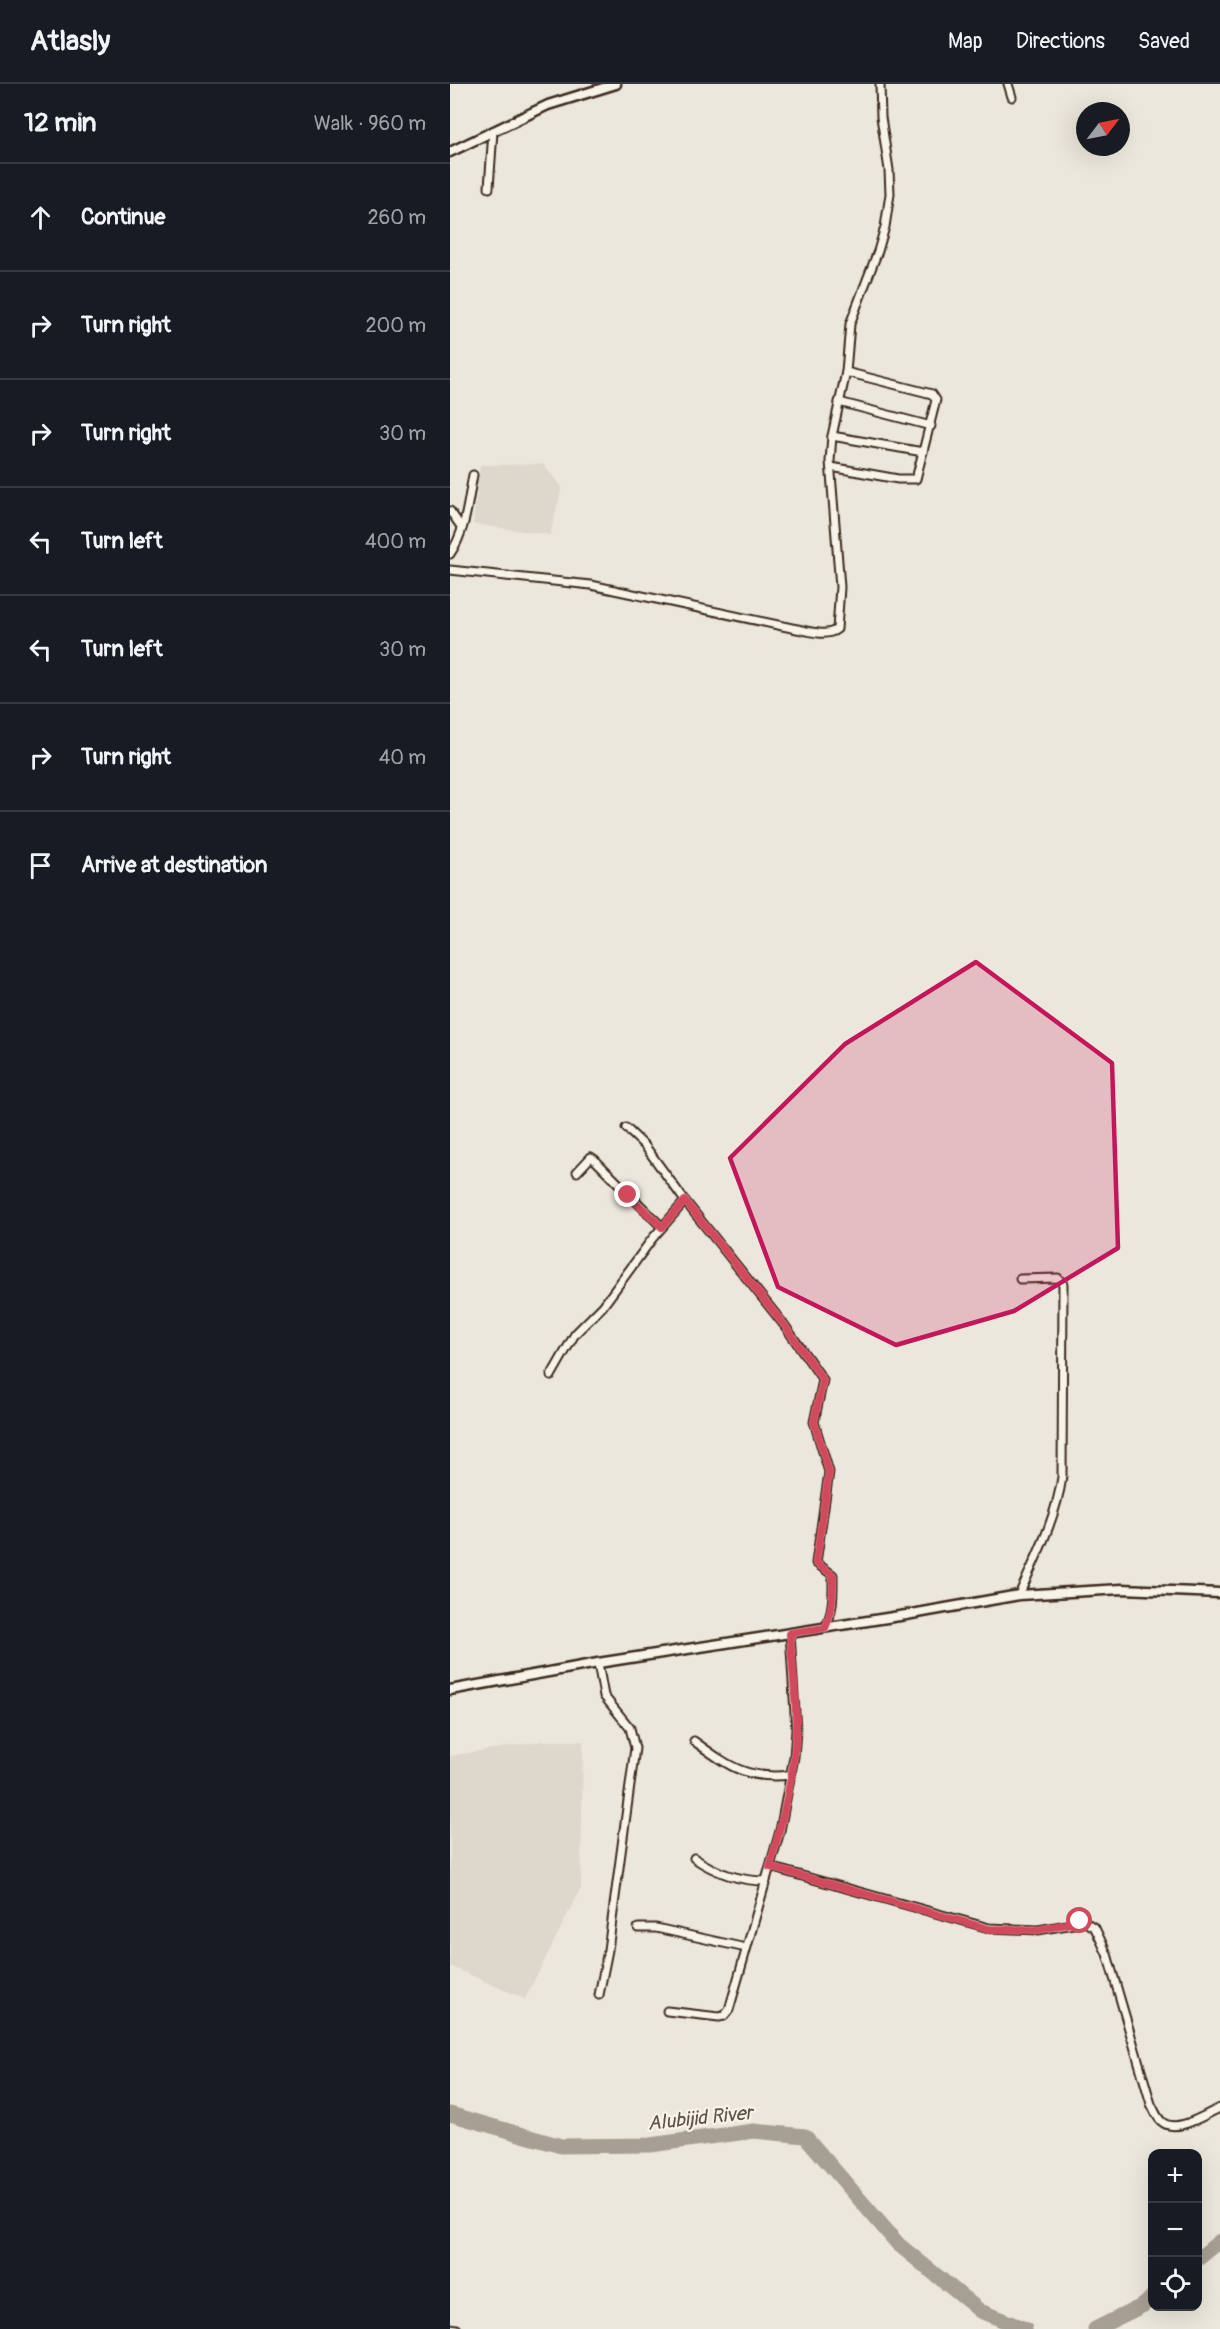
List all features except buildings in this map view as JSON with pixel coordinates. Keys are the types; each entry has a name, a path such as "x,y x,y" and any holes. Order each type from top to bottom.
{"street":[{"path":"450,152 548,105 616,84"},
{"path":"450,570 591,585 792,628 831,633 837,630 840,587 831,467 832,436 846,372 850,324 878,251 885,227 890,194 881,117 880,84"},
{"path":"1008,84 1012,97"},
{"path":"489,188 494,131"},
{"path":"831,467 913,480 917,477 936,400 934,395 846,372"},
{"path":"839,402 931,426"},
{"path":"832,436 923,452"},
{"path":"450,554 458,541 462,528 473,475"},
{"path":"450,511 462,528"},
{"path":"626,1128 645,1146 685,1201 785,1326 823,1380 814,1422 829,1472 816,1563 833,1575 833,1599 825,1628"},
{"path":"577,1172 591,1157 662,1227"},
{"path":"552,1376 575,1334 603,1306 662,1227 685,1201"},
{"path":"1019,1595 1050,1524 1060,1493 1062,1477 1062,1284 1058,1278 1020,1279"},
{"path":"450,1690 598,1663 1019,1595 1122,1589 1220,1593"},
{"path":"667,2011 724,2016 729,2010 780,1831 790,1775 796,1730 790,1633"},
{"path":"598,1663 604,1696 630,1728 635,1748 608,1950 599,1995"},
{"path":"694,1741 716,1757 745,1773 790,1775"},
{"path":"694,1858 717,1872 740,1879 766,1881"},
{"path":"770,1867 989,1929 1038,1930 1080,1921 1090,1924 1099,1934 1107,1954 1151,2104 1160,2120 1167,2124 1178,2125 1220,2108"},
{"path":"638,1928 656,1928 747,1948"},
{"path":"450,2328 457,2329"}],"highlighted area":[{"path":"976,962 1112,1063 1118,1248 1014,1311 896,1345 778,1287 730,1158 845,1044"}],"shaded area":[{"path":"543,464 562,487 550,535 473,524 480,465"},
{"path":"542,1741 583,1741 581,1888 525,1999 450,1966 450,1756"}],"waterway":[{"name":"Alubijid River","path":"450,2114 561,2146 650,2145 754,2131 805,2136 898,2244 980,2311 1025,2329"},
{"name":"Alubijid River","path":"1200,2257 1220,2241"},
{"name":"Alubijid River","path":"1095,2329 1148,2301"}],"route":[{"path":"628,1195 662,1227 685,1201 785,1326 823,1380 814,1422 829,1472 816,1563 833,1575 833,1599 825,1628 790,1633 796,1730 794,1757 780,1831 770,1867 989,1929 1038,1930 1080,1921"}]}
